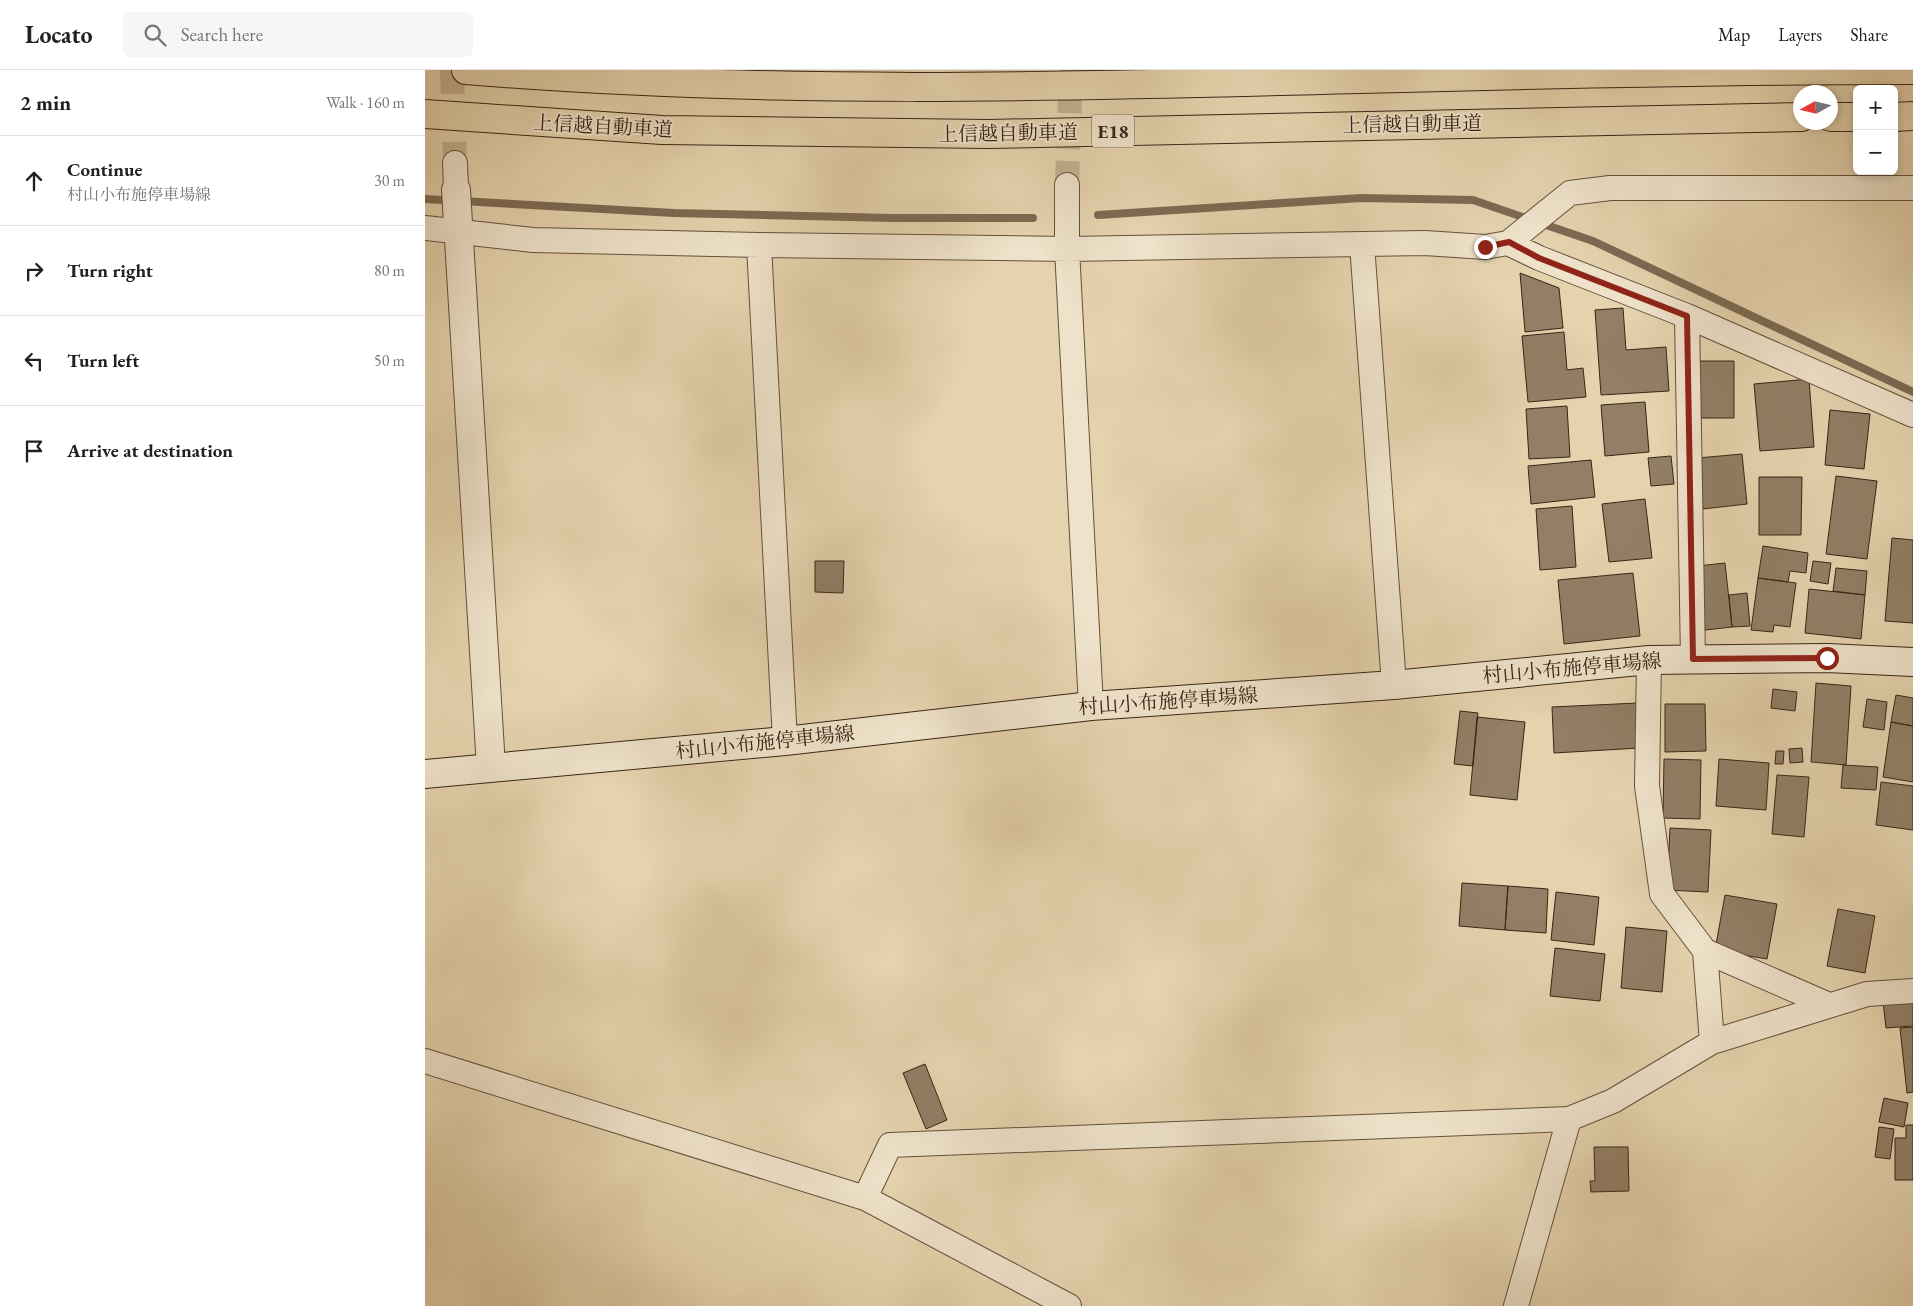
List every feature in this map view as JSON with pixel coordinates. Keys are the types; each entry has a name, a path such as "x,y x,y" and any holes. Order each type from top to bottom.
{"highway":[{"name":"E18","path":"466,70 657,82 978,88 1561,74 1913,70"},
{"name":"上信越自動車道","path":"425,114 662,130 959,134 1793,117"},
{"path":"1898,117 1913,116"},
{"path":"1838,117 1853,117"}],"main road":[{"path":"456,190 491,767"},
{"name":"村山小布施停車場線","path":"425,774 785,741 1091,706 1394,684 1649,660 1827,658 1913,662"}],"street":[{"path":"455,163 456,190"},
{"path":"1067,185 1067,249 1091,706"},
{"path":"425,228 457,224 533,240 759,246 1067,249 1425,243 1485,247 1513,239 1570,193 1610,188 1913,188"},
{"path":"1513,239 1539,258 1687,316 1913,415"},
{"path":"1362,244 1394,684"},
{"path":"759,246 785,741"},
{"path":"1687,316 1693,659"},
{"path":"1649,660 1647,786 1662,894 1705,952 1829,1005"},
{"path":"1705,952 1712,1042"},
{"path":"865,1198 890,1145 1569,1119 1613,1101 1712,1042 1867,994 1913,992"},
{"path":"425,1062 865,1198 1069,1306"},
{"path":"1516,1306 1569,1119"}],"building":[{"path":"1520,273 1559,288 1563,328 1525,332"},
{"path":"1623,308 1626,350 1666,347 1669,391 1601,395 1595,310"},
{"path":"1564,332 1567,370 1583,368 1586,397 1528,402 1522,336"},
{"path":"1694,361 1734,361 1734,418 1694,418"},
{"path":"1809,379 1814,447 1760,451 1754,384"},
{"path":"1645,402 1649,452 1605,456 1601,405"},
{"path":"1567,406 1570,457 1529,459 1526,409"},
{"path":"1830,410 1870,414 1864,469 1825,465"},
{"path":"1742,454 1747,504 1703,509 1698,458"},
{"path":"1671,456 1674,484 1651,486 1648,458"},
{"path":"1591,460 1595,497 1531,504 1528,466"},
{"path":"1836,476 1877,481 1867,559 1826,554"},
{"path":"1759,477 1802,477 1801,535 1759,535"},
{"path":"1645,499 1652,558 1609,562 1602,504"},
{"path":"1572,506 1576,567 1540,570 1536,509"},
{"path":"1892,538 1913,540 1913,623 1885,621"},
{"path":"1763,546 1808,553 1806,573 1790,571 1788,582 1758,578"},
{"path":"815,561 844,561 843,593 815,592"},
{"path":"1813,561 1831,563 1828,584 1810,581"},
{"path":"1725,563 1732,627 1705,630 1698,566"},
{"path":"1836,568 1867,571 1865,595 1833,591"},
{"path":"1633,573 1640,636 1564,644 1558,580"},
{"path":"1758,578 1796,583 1790,627 1774,625 1773,632 1751,630"},
{"path":"1809,589 1865,595 1861,639 1805,633"},
{"path":"1747,593 1750,626 1732,627 1729,595"},
{"path":"1816,683 1851,686 1846,765 1811,762"},
{"path":"1773,689 1797,692 1795,711 1771,708"},
{"path":"1896,695 1913,698 1913,726 1891,722"},
{"path":"1867,699 1887,702 1884,730 1863,727"},
{"path":"1638,703 1640,748 1554,753 1552,707"},
{"path":"1665,704 1705,704 1706,751 1665,752"},
{"path":"1460,711 1478,713 1473,766 1454,764"},
{"path":"1477,717 1525,722 1517,800 1470,795"},
{"path":"1891,722 1913,726 1913,782 1883,777"},
{"path":"1802,748 1803,762 1790,763 1789,749"},
{"path":"1776,751 1784,751 1783,764 1775,764"},
{"path":"1664,759 1701,760 1700,819 1663,818"},
{"path":"1719,759 1769,763 1766,810 1716,806"},
{"path":"1843,765 1878,767 1876,790 1841,788"},
{"path":"1777,775 1809,777 1804,837 1772,834"},
{"path":"1881,782 1913,786 1913,830 1876,825"},
{"path":"1670,828 1711,830 1708,892 1667,890"},
{"path":"1462,883 1508,886 1505,930 1459,926"},
{"path":"1508,886 1548,889 1546,933 1505,930"},
{"path":"1556,892 1599,897 1594,945 1551,940"},
{"path":"1725,895 1777,904 1767,959 1715,950"},
{"path":"1838,909 1875,916 1865,973 1827,966"},
{"path":"1626,927 1667,931 1662,992 1621,988"},
{"path":"1555,948 1605,954 1600,1001 1550,996"},
{"path":"1913,1000 1913,1026 1886,1028 1883,1002"},
{"path":"1913,1027 1913,1092 1907,1093 1900,1028"},
{"path":"925,1064 947,1120 926,1129 903,1073"},
{"path":"1884,1098 1908,1103 1904,1127 1879,1122"},
{"path":"1906,1125 1913,1125 1913,1180 1895,1180 1895,1138 1906,1138"},
{"path":"1879,1127 1894,1129 1890,1159 1875,1157"},
{"path":"1594,1147 1628,1147 1629,1191 1591,1192 1590,1181 1595,1181"}],"waterway":[{"path":"1098,215 1361,198 1473,200 1593,241 1913,392"},
{"path":"425,199 674,213 892,218 1033,218"}],"tunnel":[{"path":"452,70 455,163"},
{"path":"1067,185 1071,70"}],"route":[{"path":"1485,247 1509,242 1539,258 1687,316 1693,659 1827,658"}]}
